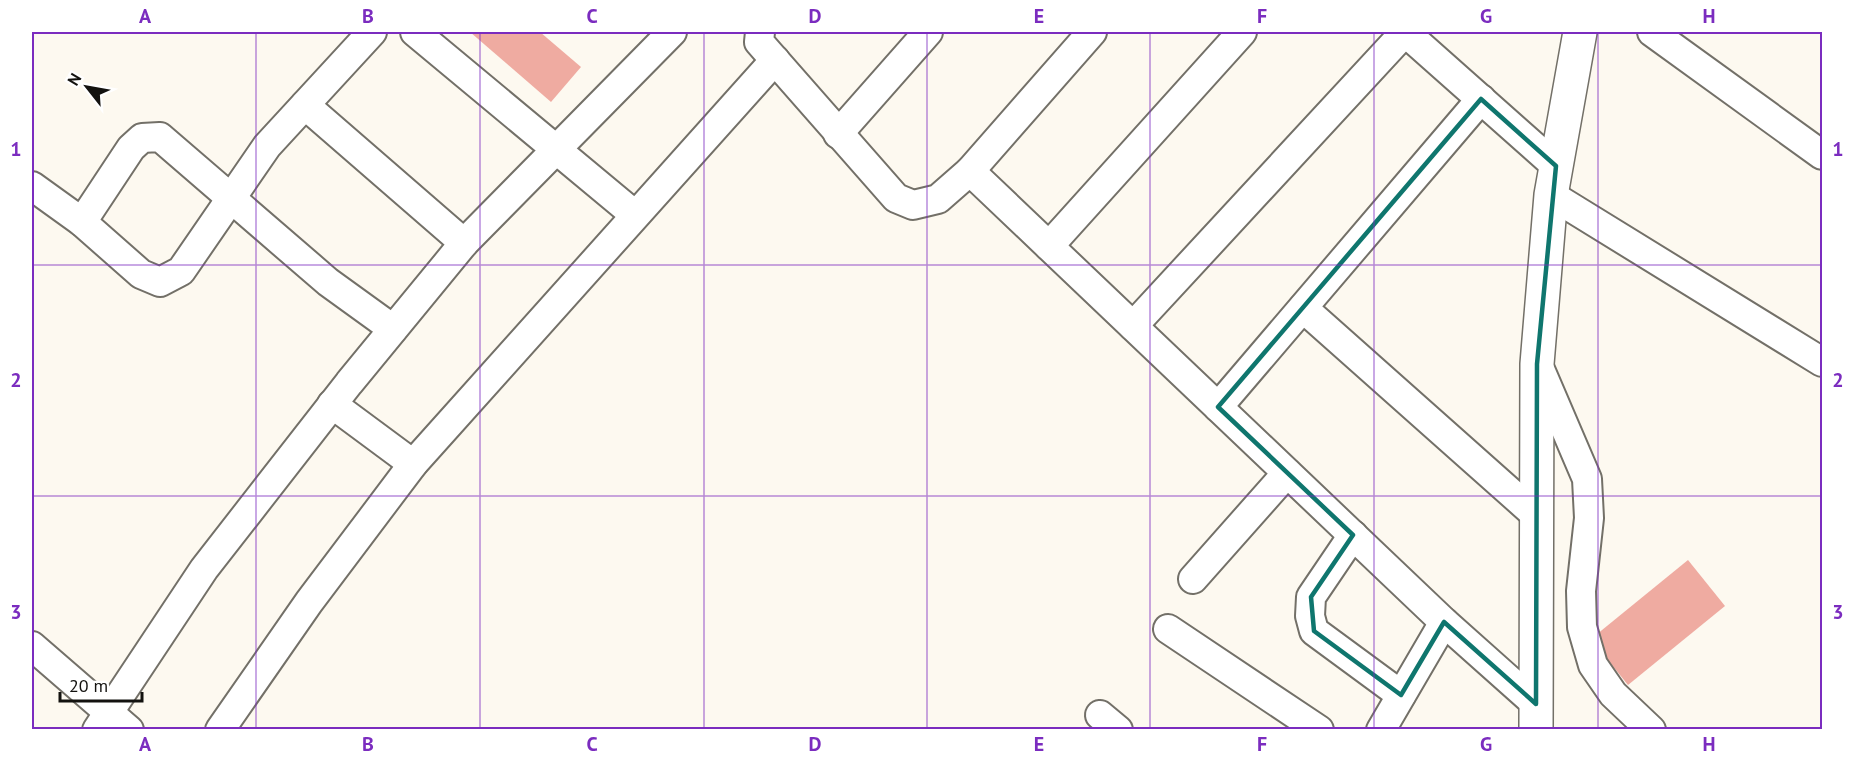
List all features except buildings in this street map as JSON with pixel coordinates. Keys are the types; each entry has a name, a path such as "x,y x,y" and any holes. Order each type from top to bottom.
{"street":[{"path":"32,186 82,222 141,274 160,282 181,271 267,146 372,32"},
{"path":"415,32 559,149 635,215"},
{"path":"32,646 112,724 204,569 332,404 464,243 672,32"},
{"path":"760,32 759,42 838,134 896,198 913,205 938,199 970,171 1092,32"},
{"path":"838,134 928,32"},
{"path":"1049,246 1242,32"},
{"path":"1133,326 1405,32 1482,99 1553,180 1822,362"},
{"path":"1536,717 1537,364 1553,180 1580,32"},
{"path":"1652,32 1822,155"},
{"path":"220,729 309,602 413,464 775,60"},
{"path":"1218,407 1482,99"},
{"path":"305,105 464,243"},
{"path":"82,222 131,148 142,138 160,137 328,282 393,329"},
{"path":"970,171 1444,622 1536,717"},
{"path":"1303,308 1537,516"},
{"path":"1537,364 1587,479 1588,518 1581,591 1582,627 1593,665 1613,694 1651,729"},
{"path":"332,404 413,464"},
{"path":"1193,579 1287,473"},
{"path":"1353,535 1311,597 1310,616 1314,631 1401,695"},
{"path":"1381,729 1444,622"},
{"path":"1168,629 1319,729"}],"highlighted area":[{"path":"1481,99 1556,166 1537,364 1536,704 1444,622 1401,695 1314,631 1311,597 1353,535 1218,407"}]}
